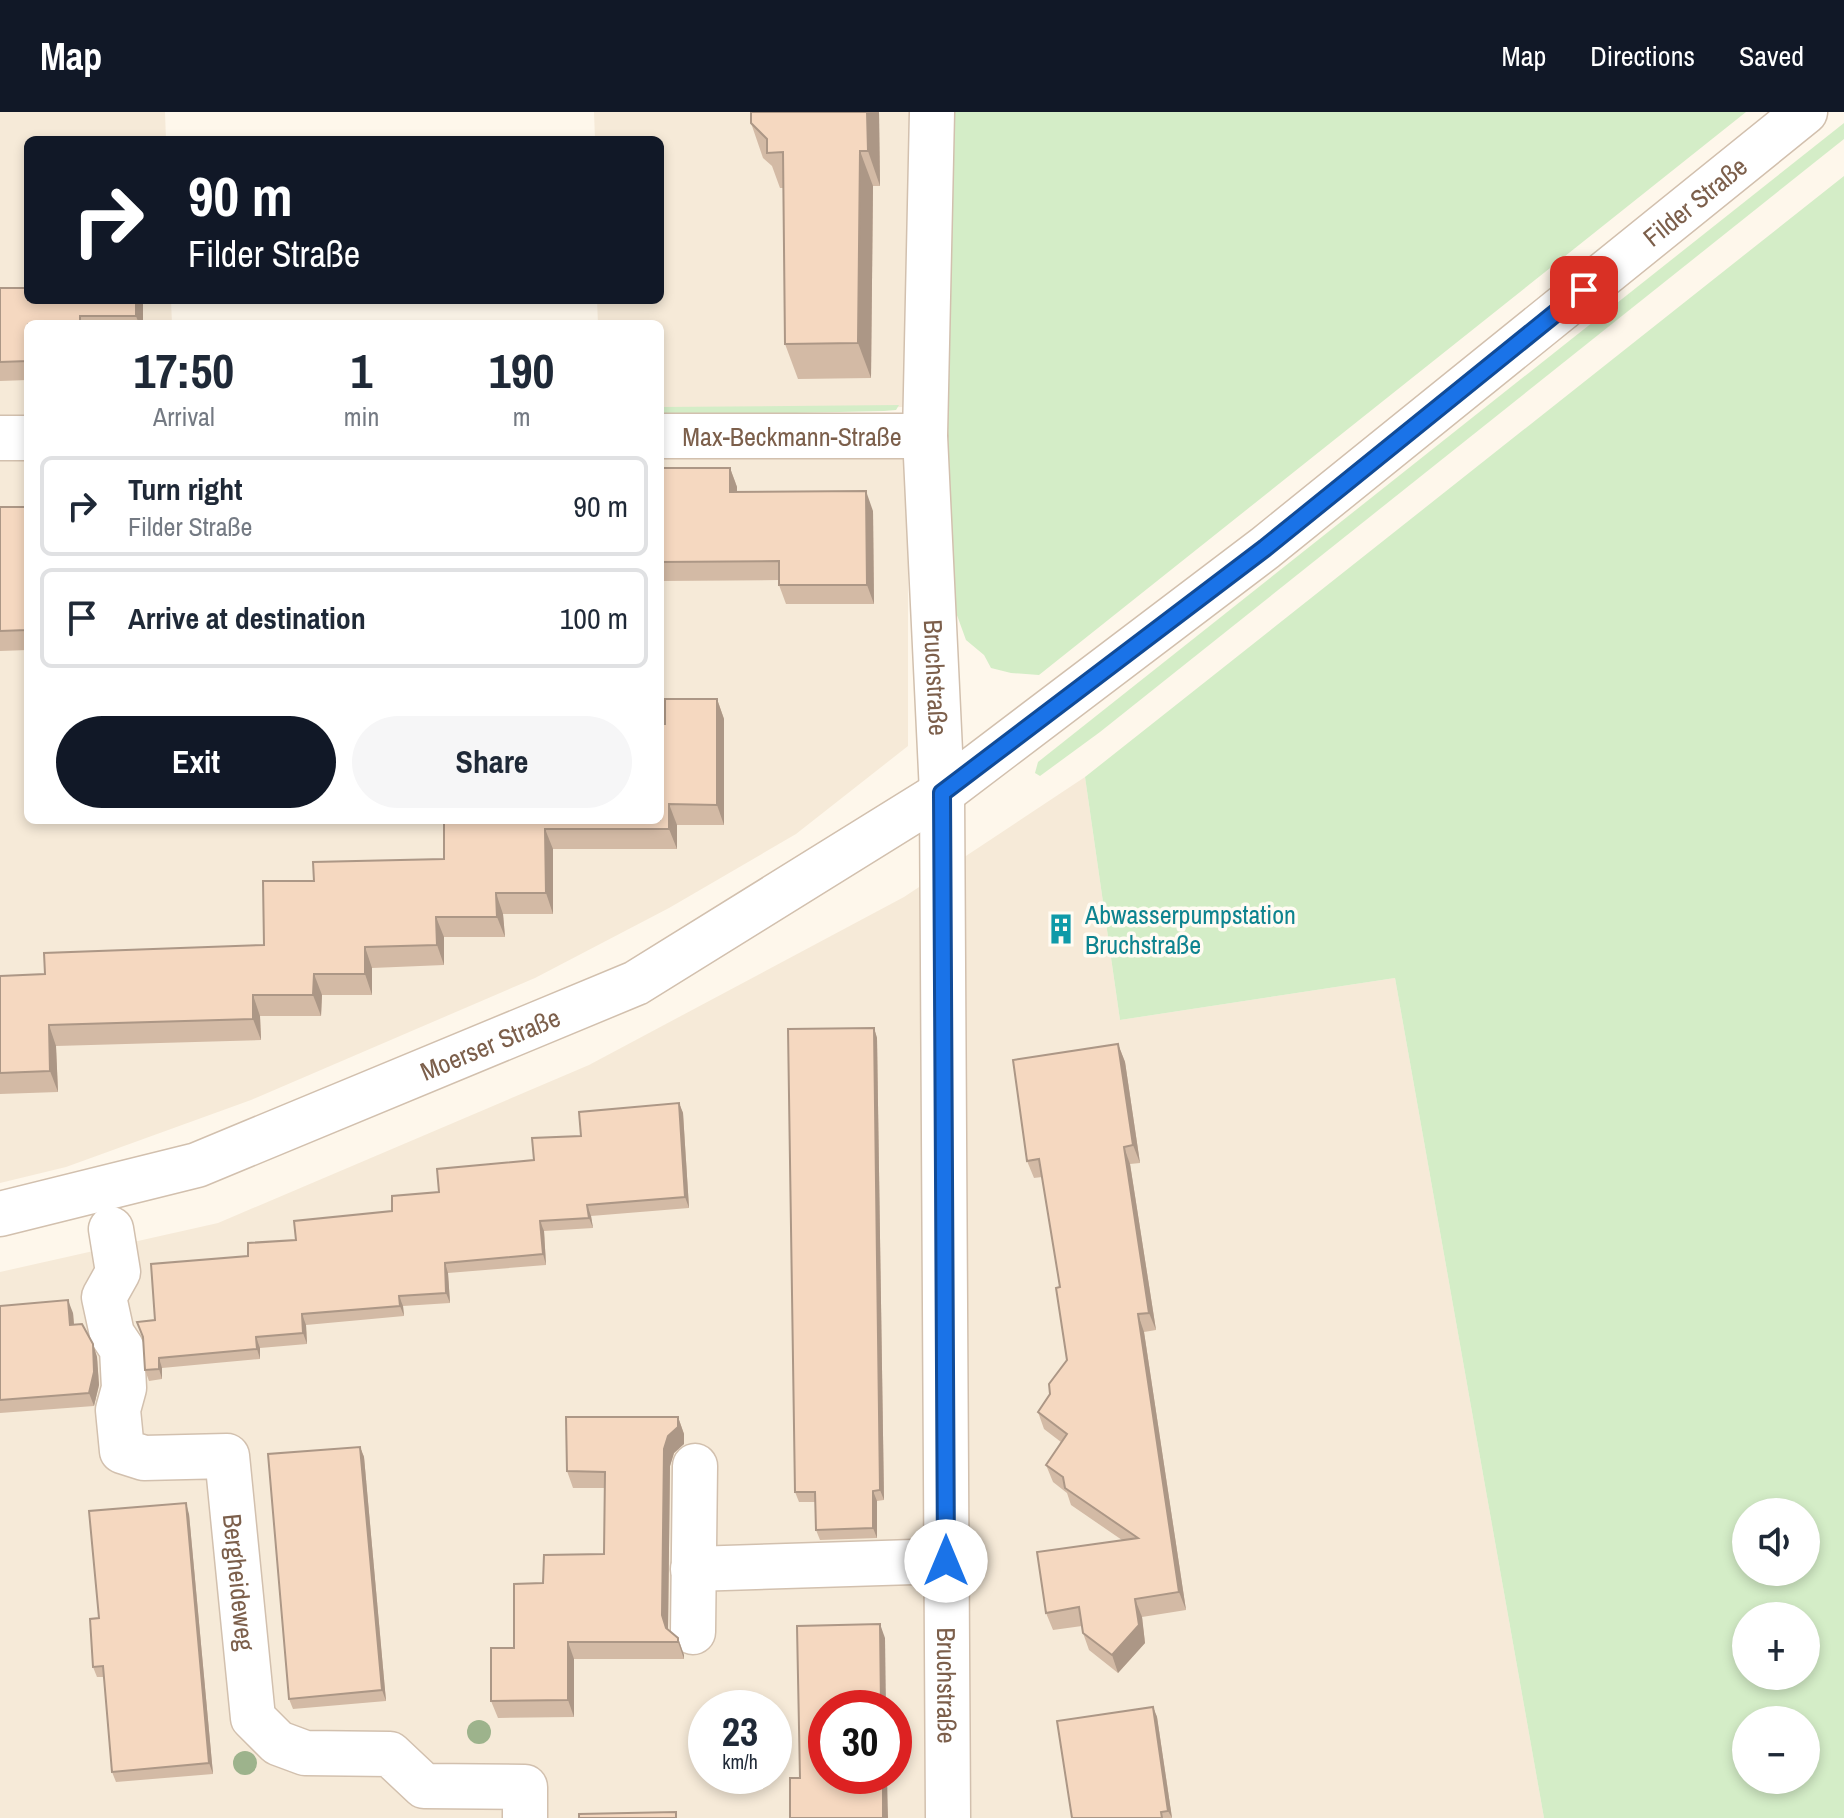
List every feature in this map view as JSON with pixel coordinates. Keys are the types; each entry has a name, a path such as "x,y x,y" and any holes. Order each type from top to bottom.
{"street":[{"name":"Bruchstraße","path":"932,112 925,436 942,793 948,1818"},
{"name":"Filder Straße","path":"942,793 1265,548 1805,112"},
{"name":"Max-Beckmann-Straße","path":"664,436 925,436"},
{"path":"0,438 24,438"},
{"name":"Moerser Straße","path":"0,1214 197,1165 636,983 942,793"},
{"name":"Bergheideweg","path":"111,1229 118,1272 104,1297 112,1334 122,1349 124,1388 118,1410 122,1451 144,1458 227,1456 253,1718 278,1743 305,1753 390,1754 424,1786 525,1787 525,1818"},
{"path":"693,1632 695,1466"},
{"path":"693,1569 946,1561"}],"shaded area":[{"path":"0,112 165,112 166,136 24,136 24,304 171,304 172,320 24,320 24,824 664,824 664,421 908,425 908,746 796,834 669,908 535,978 251,1100 66,1167 0,1183"},
{"path":"594,112 915,112 903,407 664,412 664,320 598,320 597,304 664,304 664,136 595,136"},
{"path":"1085,777 1120,1020 1395,978 1544,1818 0,1818 0,1272 218,1223 589,1065 904,897"}],"green space":[{"path":"951,112 1746,112 1039,675 991,668 984,655 966,640 954,607 941,409"},
{"path":"1844,123 1844,139 1100,732 1040,776 1035,773 1038,762"},
{"path":"1844,176 1844,1818 1544,1818 1395,978 1120,1020 1085,777"},
{"path":"899,405 896,410 884,411 664,416 664,407"}],"building":[{"path":"751,112 867,112 868,151 860,151 858,343 785,344 783,152 767,153 767,139 751,123"},
{"path":"0,288 24,288 24,304 136,304 136,316 24,320 24,361 0,362"},
{"path":"664,468 730,468 730,492 866,491 867,585 779,585 779,561 664,562"},
{"path":"0,507 24,507 24,630 0,631"},
{"path":"665,699 717,699 717,805 669,804 669,829 545,829 546,893 496,893 497,917 436,917 437,945 365,947 365,974 314,974 313,995 253,995 253,1019 49,1025 50,1071 0,1073 0,976 45,974 44,953 264,945 263,881 314,881 313,862 444,859 444,824 664,824"},
{"path":"874,1028 880,1490 873,1491 873,1528 816,1530 815,1492 795,1492 788,1029"},
{"path":"1118,1044 1133,1145 1124,1147 1149,1313 1138,1314 1179,1592 1135,1599 1139,1625 1112,1655 1083,1633 1079,1607 1046,1613 1037,1552 1138,1538 1065,1488 1063,1477 1046,1465 1067,1434 1038,1412 1050,1394 1049,1384 1067,1360 1056,1288 1060,1287 1039,1159 1027,1161 1013,1060"},
{"path":"679,1103 685,1197 587,1205 589,1218 540,1221 543,1254 445,1263 446,1293 399,1296 400,1306 302,1314 303,1333 256,1337 257,1349 159,1358 159,1369 145,1370 143,1337 137,1322 155,1320 151,1264 248,1256 248,1243 296,1240 294,1221 392,1211 392,1196 439,1192 437,1169 534,1160 532,1138 581,1136 579,1112"},
{"path":"68,1300 70,1325 82,1324 93,1344 94,1372 89,1393 0,1400 0,1306"},
{"path":"566,1417 678,1417 678,1427 668,1436 664,1449 662,1615 666,1628 678,1638 678,1642 568,1642 568,1700 491,1701 491,1648 514,1648 514,1584 543,1583 544,1555 604,1554 605,1472 567,1471"},
{"path":"360,1447 382,1690 289,1699 268,1454"},
{"path":"186,1503 209,1763 112,1772 103,1666 93,1667 90,1619 99,1618 89,1511"},
{"path":"880,1624 881,1690 808,1690 808,1794 883,1794 883,1818 790,1818 792,1778 800,1778 797,1626"},
{"path":"1153,1707 1168,1811 1161,1812 1162,1818 1072,1818 1057,1721"},
{"path":"676,1812 676,1818 579,1818 579,1814"}],"place":[{"name":"Abwasserpumpstation Bruchstraße","path":"1061,929"}],"route":[{"path":"946,1561 942,793 1265,548 1584,290"}]}
